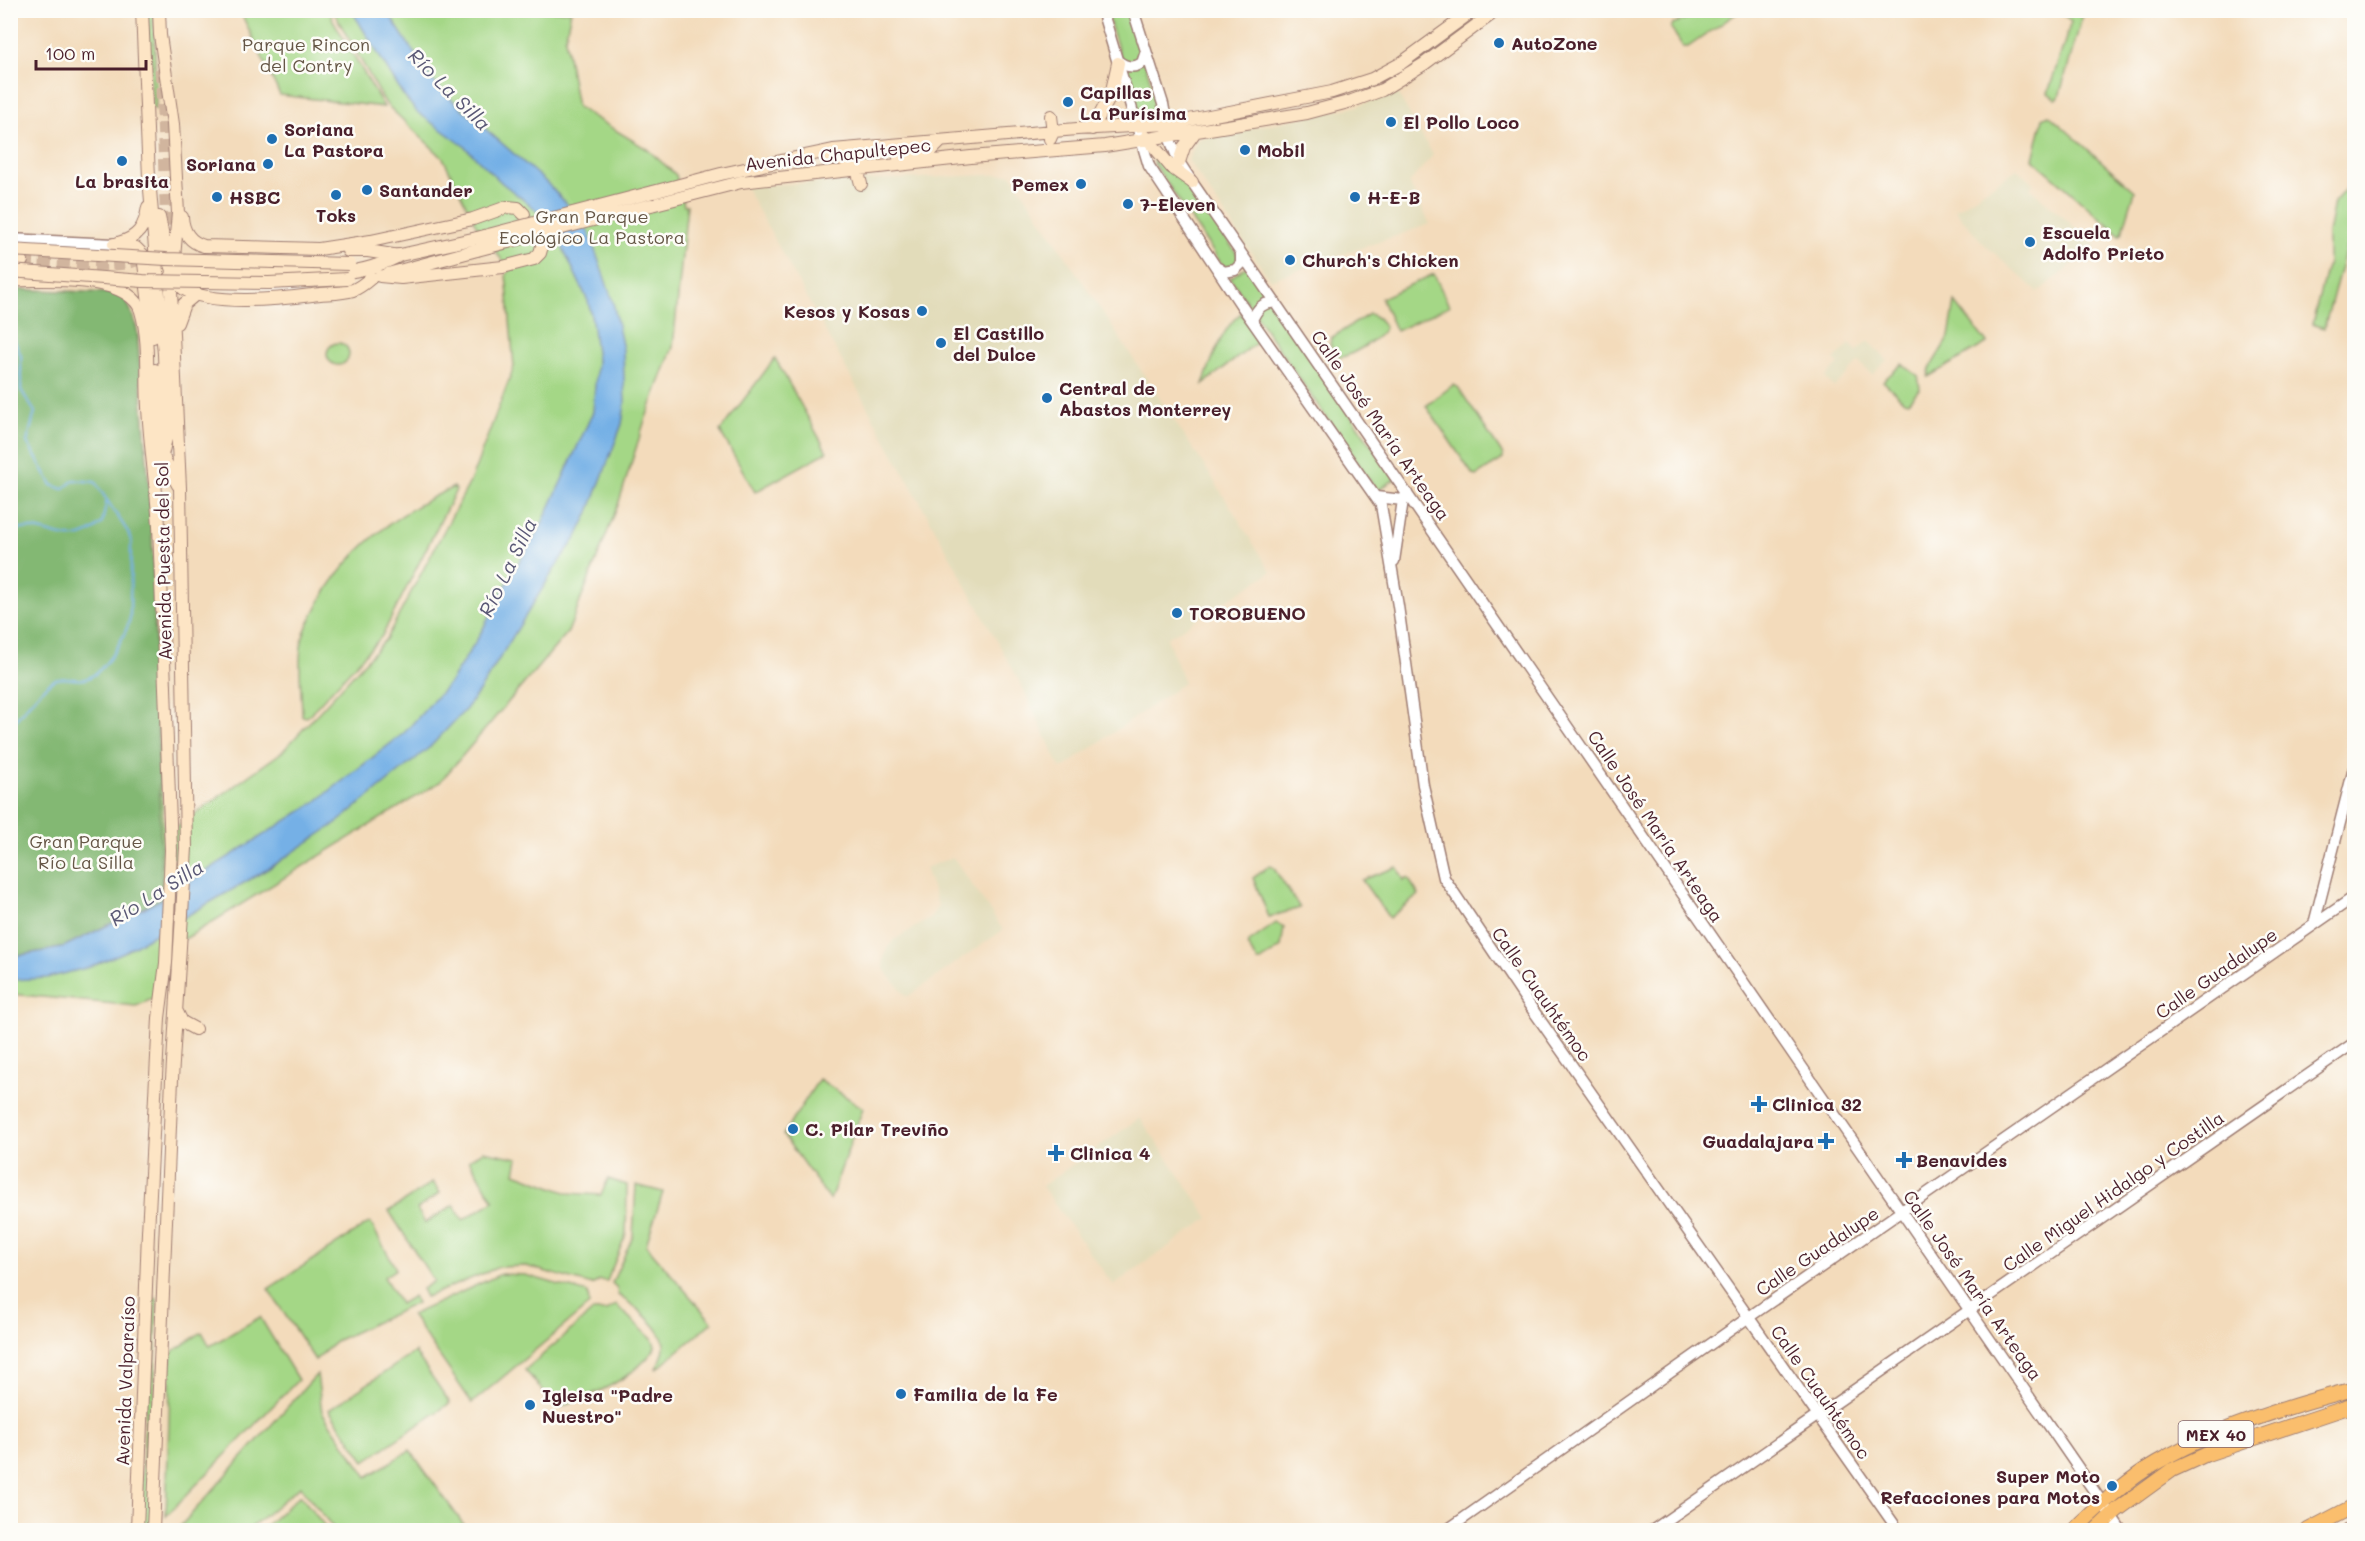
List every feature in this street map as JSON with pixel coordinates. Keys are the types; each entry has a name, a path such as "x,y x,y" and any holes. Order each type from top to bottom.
{"main road":[{"path":"142,10 150,188 160,254 169,277 181,286 196,294 229,299 266,300 347,291 376,276 401,279 503,267 534,259 540,253 542,246"},
{"path":"159,10 160,35 173,124 178,213 169,277 159,298"},
{"name":"Avenida Chapultepec","path":"10,250 160,254 349,264 477,244 651,205 741,182 887,168 971,157 1105,147 1145,140 1168,130 1332,92 1372,79 1414,55 1474,10"},
{"name":"Avenida Chapultepec","path":"169,277 269,283 376,276 653,192 721,174 833,150 1092,129 1137,127 1195,132 1307,113 1375,93 1429,61 1497,10"},
{"path":"1414,55 1429,61 1433,48 1449,29"},
{"path":"1092,129 1114,87 1118,62"},
{"path":"1307,113 1308,107 1329,98 1332,92"},
{"path":"1040,151 1049,142 1053,132 1051,116"},
{"path":"1137,127 1145,140 1171,167 1192,182"},
{"path":"1179,162 1184,147 1195,132"},
{"path":"147,137 151,143 154,159 156,221"},
{"path":"887,168 892,160 931,151 940,142"},
{"path":"806,155 844,159 856,165 861,184"},
{"path":"176,184 183,226 190,239 198,245 242,248 325,248 371,241 473,219 507,207 518,208 524,214"},
{"path":"114,244 131,239 139,233 146,217 150,188"},
{"path":"156,221 171,223 178,213"},
{"path":"114,244 139,249 142,255 151,309 158,441 162,455 180,488"},
{"path":"325,248 331,251 368,251 399,256"},
{"name":"Avenida Puesta del Sol","path":"158,1047 160,1000 166,963 171,850 156,484 167,428 159,298 160,254"},
{"path":"10,271 169,277 194,271 294,275 338,273 374,266 399,256"},
{"path":"116,289 136,282 146,273"},
{"name":"Avenida Puesta del Sol","path":"169,277 174,333 180,488 186,848 177,1012"},
{"path":"10,280 88,283 116,289 132,298 141,311 146,342 151,452 156,484"},
{"path":"174,333 184,304 196,294"},
{"path":"159,525 171,517 180,520"},
{"path":"160,560 173,564 181,561"},
{"path":"177,1012 182,1022 195,1029"},
{"name":"Avenida Valparaíso","path":"153,1530 177,1012"},
{"name":"Avenida Valparaíso","path":"137,1530 148,1232 158,1047"},
{"path":"2336,1411 2349,1391"},
{"name":"MEX 40","path":"2074,1530 2103,1503 2154,1464 2202,1439 2349,1391"},
{"name":"MEX 40","path":"2096,1530 2111,1515 2172,1470 2207,1454 2355,1406"},
{"path":"2308,1530 2355,1506"},
{"path":"2350,1530 2355,1528"}],"street":[{"path":"1102,10 1137,127"},
{"name":"Calle José María Arteaga","path":"1133,10 1179,162 1405,496 1903,1212 2121,1530"},
{"path":"1118,62 1125,66 1135,67 1142,63 1146,51"},
{"path":"1145,140 1145,156 1155,177 1252,320 1260,306 1276,303"},
{"path":"10,239 114,244"},
{"path":"1218,268 1224,272 1235,270 1241,264 1241,253"},
{"name":"Calle Cuauhtémoc","path":"1252,320 1317,411 1382,509 1423,785 1444,878 1528,1003 1898,1530"},
{"path":"1376,497 1405,496 1392,570"},
{"path":"2314,924 2355,768"},
{"name":"Calle Guadalupe","path":"1447,1530 1749,1317 2355,897"},
{"name":"Calle Miguel Hidalgo y Costilla","path":"1653,1530 2355,1043"}],"shaded area":[{"path":"1397,92 1433,155 1409,183 1430,224 1270,280 1188,160 1198,139 1355,107"},
{"path":"2017,169 2033,183 2030,188 2096,246 2038,292 1983,243 1955,210"},
{"path":"1011,174 1213,479 1271,572 1167,638 1184,683 1061,769 1022,686 745,186"},
{"path":"1868,341 1887,360 1872,375 1859,362 1834,387 1825,378 1839,364 1834,360 1850,344 1857,351"},
{"path":"953,857 1003,930 907,997 884,969 883,960 887,948 894,940 932,917 938,905 925,868"},
{"path":"1140,1118 1209,1218 1113,1285 1042,1186"}],"green space":[{"path":"147,11 154,11 156,109 152,108"},
{"name":"Parque Rincon del Contry","path":"240,11 330,11 384,107 280,95"},
{"name":"Gran Parque Ecológico La Pastora","path":"333,11 571,11 565,39 577,107 647,149 676,175 684,205 687,205 673,347 644,423 618,505 568,632 440,782 188,937 160,950 157,997 136,1006 11,994 11,289 126,300 138,334 142,490 150,535 164,836 282,752 386,639 470,482 514,367 506,274 510,271 476,225 443,158 386,104"},
{"path":"1106,11 1129,11 1158,105 1153,111 1142,112 1137,108"},
{"path":"1707,11 1740,11 1688,47 1683,47 1671,28 1673,24"},
{"path":"2060,11 2084,11 2059,97 2056,99 2048,93 2071,22"},
{"path":"2049,115 2135,191 2122,234 2120,235 2033,159 2043,118"},
{"path":"1153,154 1186,183 1238,255 1235,266 1224,267 1220,262 1154,164"},
{"path":"2354,171 2354,219 2324,328 2312,324 2328,262 2328,233 2334,202 2350,184"},
{"path":"1247,266 1395,479 1377,491 1230,278"},
{"path":"1434,274 1449,306 1396,331 1381,298"},
{"name":"Gran Parque Río La Silla","path":"11,289 117,293 128,304 137,329 152,527 162,899 61,948 11,957"},
{"path":"1955,302 1987,343 1928,377 1930,368 1949,337"},
{"path":"1241,313 1260,340 1203,384 1222,337"},
{"path":"1369,314 1377,317 1385,328 1371,342 1348,355 1337,357 1330,344 1331,338"},
{"path":"338,343 346,346 349,354 346,362 338,365 330,362 327,354 330,346"},
{"path":"775,358 827,452 755,492 720,431"},
{"path":"1902,364 1918,376 1920,388 1908,402 1904,401 1883,381"},
{"path":"1453,385 1458,387 1503,455 1503,459 1476,476 1473,475 1426,406"},
{"path":"454,487 456,490 382,636 307,717 302,716 300,664 302,642 309,623 328,588 342,569 374,536 412,509"},
{"path":"1269,866 1273,867 1300,908 1269,917 1253,878"},
{"path":"1397,867 1404,880 1402,882 1408,878 1419,895 1389,918 1362,880"},
{"path":"1276,923 1284,927 1281,947 1258,961 1248,947 1248,943"},
{"path":"819,1079 863,1108 830,1200 783,1135"},
{"path":"483,1151 518,1158 515,1173 568,1193 601,1195 608,1179 627,1185 626,1234 607,1281 600,1280 592,1285 526,1266 499,1267 426,1297 422,1289 434,1281 389,1211 433,1182 440,1193 417,1209 425,1223 454,1205 463,1220 494,1201 469,1160"},
{"path":"636,1185 663,1192 646,1245 712,1322 657,1369 663,1355 663,1339 646,1317 618,1295 617,1288 612,1283 633,1236"},
{"path":"370,1222 396,1269 384,1277 400,1304 413,1296 417,1303 338,1340 315,1360 268,1289"},
{"path":"501,1274 525,1275 588,1293 589,1305 472,1403 411,1315"},
{"path":"157,1298 151,1530 140,1530 150,1300"},
{"path":"616,1305 652,1339 654,1350 645,1361 622,1379 558,1408 525,1370 593,1311 606,1311"},
{"path":"260,1317 298,1380 166,1516 171,1353 202,1332 210,1346"},
{"path":"415,1352 450,1403 365,1461 329,1410"},
{"path":"317,1374 322,1412 367,1477 410,1450 466,1528 462,1530 335,1530 300,1486 248,1530 177,1530"},
{"path":"300,1495 328,1530 261,1530"}],"water":[{"path":"352,11 387,11 431,79 546,182 577,215 589,233 613,302 623,350 625,404 622,424 589,512 577,537 560,560 480,690 466,709 430,747 338,822 268,869 124,952 90,967 47,978 11,980 10,957 61,948 162,899 314,803 404,733 450,682 478,638 515,568 540,528 593,412 597,361 592,320 588,301 559,240 534,208 502,183 464,146 417,112 403,95"}],"waterway":[{"path":"10,330 21,356 21,390 35,412 27,442 52,485 63,489 74,480 95,482 128,532 131,541 130,618 113,653 92,676 85,679 60,678 45,687 10,729"},
{"path":"10,533 22,529 33,529 66,537 77,537 89,533 102,523 107,500"}],"tunnel":[{"path":"161,69 166,220 163,234"},
{"path":"22,261 102,265 132,262 142,258"}],"place":[{"name":"AutoZone","path":"1499,43"},
{"name":"Capillas La Purísima","path":"1068,102"},
{"name":"El Pollo Loco","path":"1391,122"},
{"name":"Soriana La Pastora","path":"272,139"},
{"name":"Mobil","path":"1245,150"},
{"name":"La brasita","path":"122,161"},
{"name":"Soriana","path":"268,164"},
{"name":"Pemex","path":"1081,184"},
{"name":"Santander","path":"367,190"},
{"name":"Toks","path":"336,195"},
{"name":"HSBC","path":"217,197"},
{"name":"H-E-B","path":"1355,197"},
{"name":"7-Eleven","path":"1128,204"},
{"name":"Escuela Adolfo Prieto","path":"2030,242"},
{"name":"Church's Chicken","path":"1290,260"},
{"name":"Kesos y Kosas","path":"922,311"},
{"name":"El Castillo del Dulce","path":"941,343"},
{"name":"Central de Abastos Monterrey","path":"1047,398"},
{"name":"TOROBUENO","path":"1177,613"},
{"name":"Clinica 32","path":"1759,1104"},
{"name":"C. Pilar Treviño","path":"793,1129"},
{"name":"Guadalajara","path":"1826,1141"},
{"name":"Clinica 4","path":"1056,1153"},
{"name":"Benavides","path":"1904,1160"},
{"name":"Familia de la Fe","path":"901,1394"},
{"name":"Igleisa \"Padre Nuestro\"","path":"530,1405"},
{"name":"Super Moto Refacciones para Motos","path":"2112,1486"}],"water label":[{"name":"Río La Silla","path":"450,89"},
{"name":"Río La Silla","path":"507,567"},
{"name":"Río La Silla","path":"156,892"}]}
